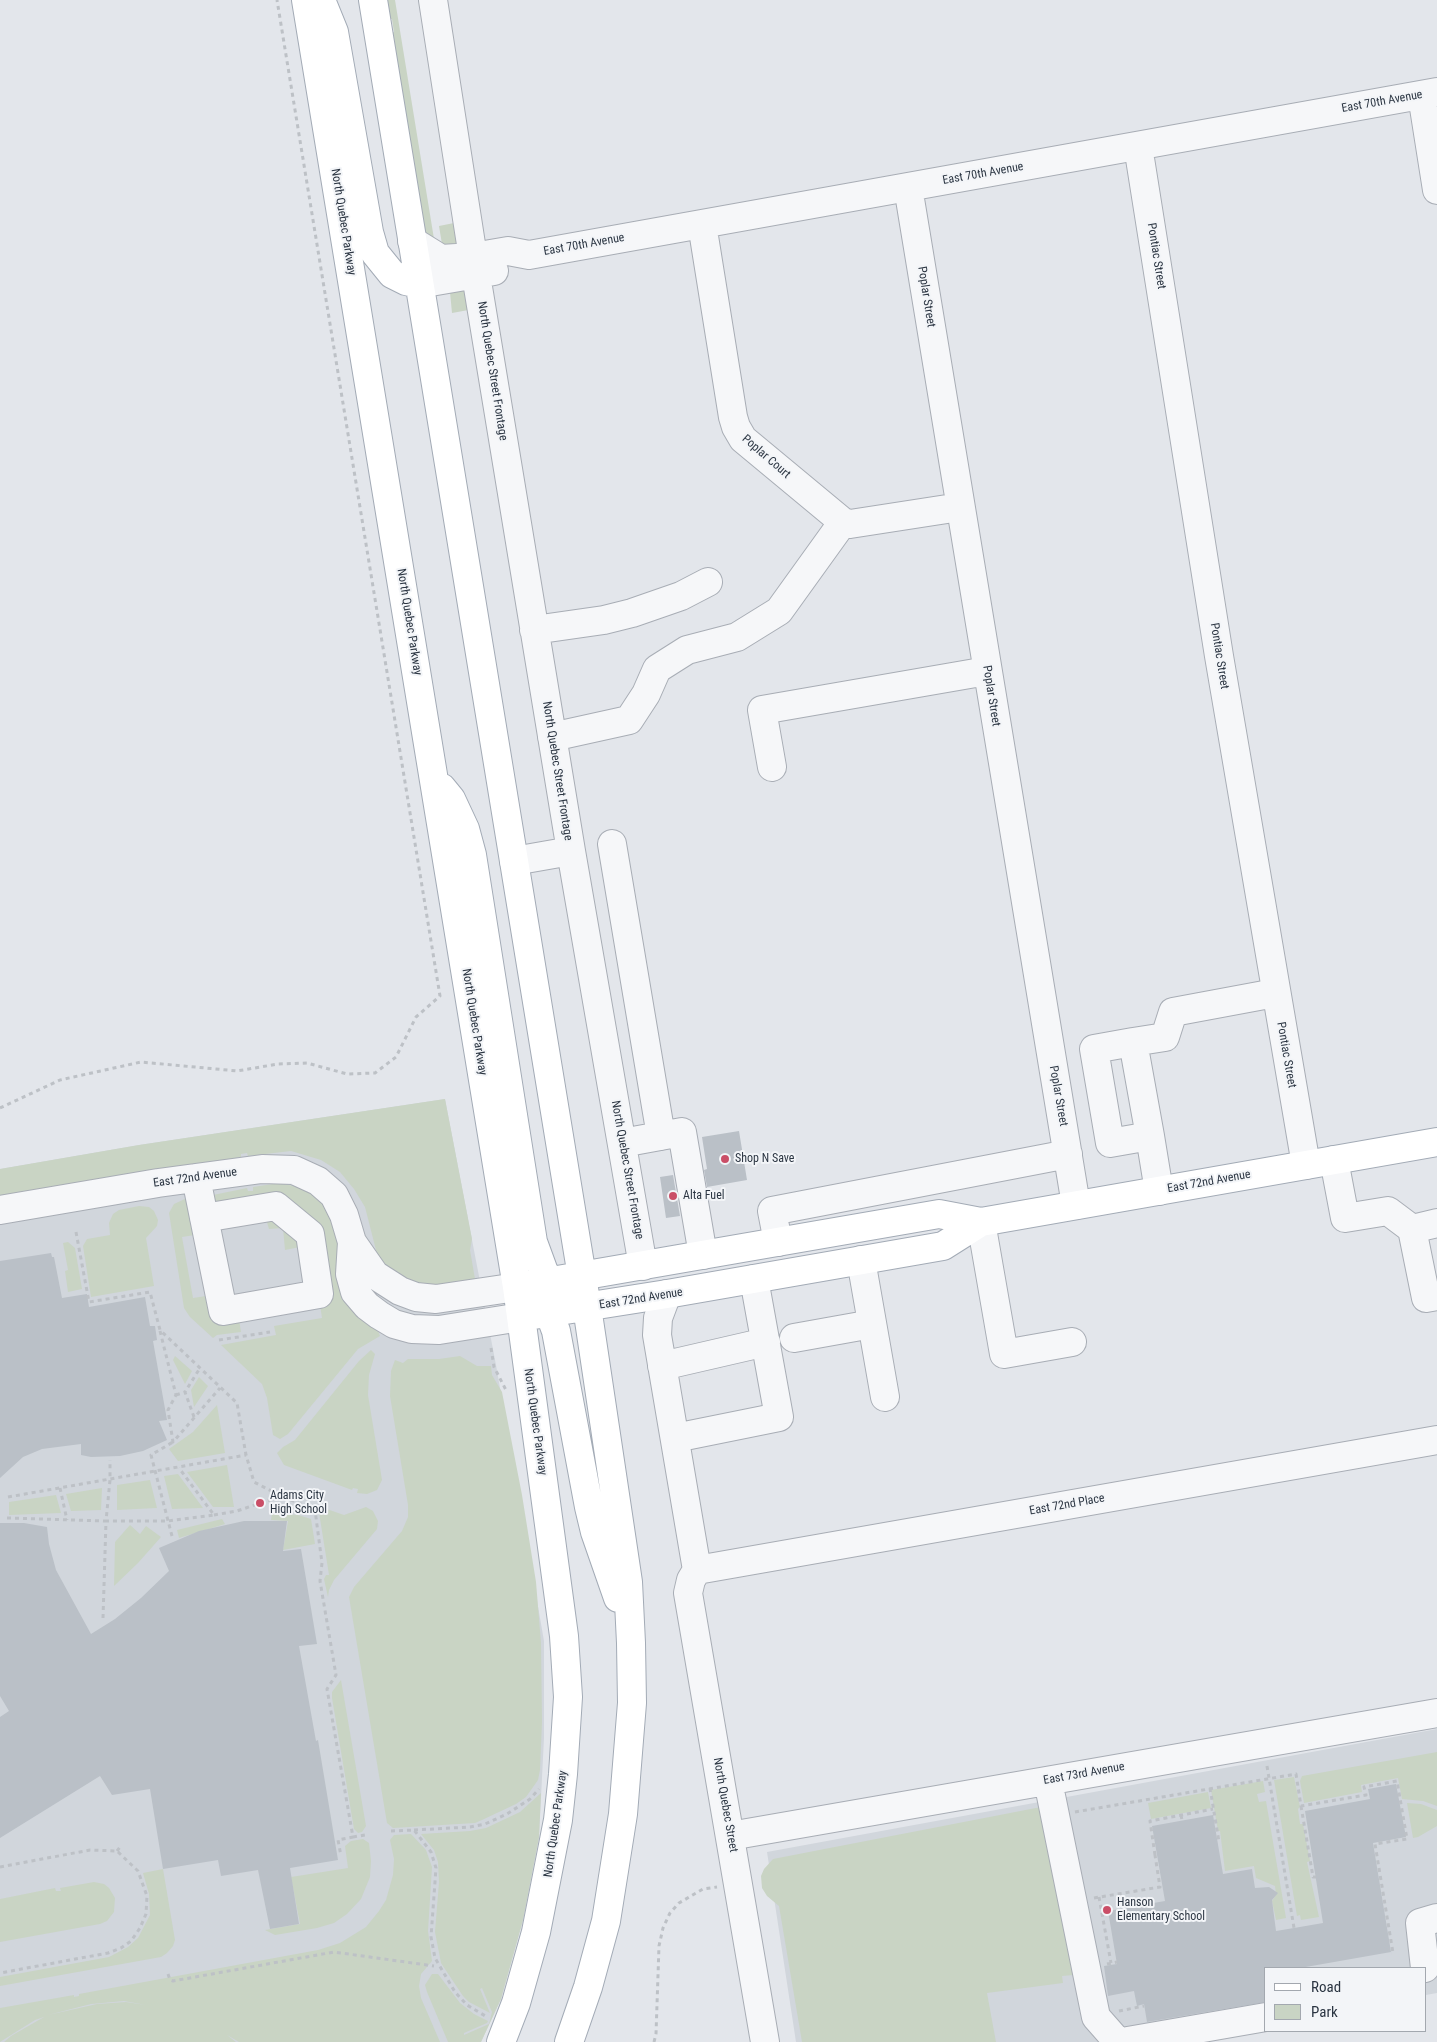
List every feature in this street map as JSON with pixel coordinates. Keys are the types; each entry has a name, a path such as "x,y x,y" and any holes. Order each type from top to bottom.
{"main road":[{"name":"North Quebec Parkway","path":"306,0 522,1317 564,1636 568,1697 562,1794 548,1881 536,1932 516,2003 501,2042"},
{"path":"321,0 334,32 375,253 392,274 406,281 419,284"},
{"path":"373,0 582,1276 623,1540 630,1621 632,1704 623,1814 606,1921 588,1987 569,2042"},
{"path":"435,778 458,814 465,829 472,855 533,1242 541,1267 562,1297 587,1307"},
{"name":"East 72nd Avenue","path":"517,1287 939,1214 981,1222 1437,1142"},
{"name":"East 72nd Avenue","path":"522,1317 943,1246 981,1222"},
{"path":"517,1287 531,1292 540,1298 546,1304 550,1313 558,1341 593,1524 618,1597 630,1621"}],"street":[{"name":"North Quebec Street Frontage","path":"433,0 534,630 643,1266"},
{"name":"East 70th Avenue","path":"419,284 475,266 508,251 529,255 1430,93"},
{"path":"1430,93 1437,190"},
{"name":"Pontiac Street","path":"1138,146 1219,656 1275,993 1306,1165"},
{"name":"Poplar Street","path":"908,187 1076,1205"},
{"name":"Poplar Court","path":"702,224 736,427 743,439 843,522"},
{"name":"East 70th Avenue","path":"412,242 441,259 475,266"},
{"path":"552,737 629,720 646,694 657,669 687,650 737,637 778,611 843,522 858,524 960,507"},
{"path":"534,630 604,620 632,613 681,596 708,582"},
{"path":"772,767 762,710 987,671"},
{"path":"612,844 661,1136"},
{"path":"514,861 571,852"},
{"path":"1150,1136 1110,1143 1094,1049 1165,1037 1173,1012 1275,993"},
{"path":"1133,1042 1159,1191"},
{"path":"622,1142 682,1132 703,1255"},
{"path":"778,1242 772,1211 1068,1154"},
{"path":"1334,1160 1345,1218 1388,1211 1425,1226 1426,1298 1437,1296"},
{"name":"East 72nd Avenue","path":"0,1210 196,1178 278,1168 294,1170 307,1174 334,1195 344,1214 352,1242 375,1275 400,1292 416,1297 436,1299 517,1287"},
{"path":"196,1178 204,1218 223,1311 319,1294 310,1234 276,1206 204,1218"},
{"path":"981,1222 1004,1354 1072,1342"},
{"name":"East 72nd Avenue","path":"352,1242 350,1274 355,1292 367,1306 394,1324 412,1329 439,1330 522,1317"},
{"path":"861,1260 885,1397"},
{"path":"674,1438 779,1417 754,1279"},
{"path":"667,1294 660,1311 657,1327 697,1570"},
{"path":"794,1338 872,1324"},
{"path":"662,1366 766,1342"},
{"name":"East 72nd Place","path":"697,1570 1437,1440"},
{"name":"North Quebec Street","path":"697,1570 691,1580 688,1593 765,2042"},
{"name":"East 73rd Avenue","path":"730,1836 1437,1713"},
{"path":"1048,1781 1096,2017 1118,2042"},
{"path":"1429,1968 1420,1924 1437,1918"},
{"path":"1122,2042 1264,2017"}],"path":[{"path":"0,1108 60,1080 141,1062 237,1071 278,1064 307,1063 347,1074 375,1072 396,1057 416,1017 440,996 277,0"},
{"path":"76,1232 89,1302 150,1292 176,1395 168,1410 173,1442"},
{"path":"160,1330 236,1403 246,1455 254,1482 315,1510 322,1562 320,1581 336,1675 327,1689 353,1837"},
{"path":"219,1340 270,1332"},
{"path":"491,1348 494,1367 508,1399"},
{"path":"176,1395 185,1392 200,1368"},
{"path":"172,1536 151,1456 173,1442 220,1388"},
{"path":"185,1392 194,1417"},
{"path":"8,1497 246,1455"},
{"path":"103,1618 110,1460"},
{"path":"179,1468 214,1515"},
{"path":"60,1488 67,1520"},
{"path":"8,1518 168,1521 238,1511 281,1496"},
{"path":"1055,1815 1296,1774 1313,1877 1316,1877"},
{"path":"1269,1778 1294,1928"},
{"path":"1301,1806 1366,1795 1364,1787 1397,1781 1407,1839 1375,1844 1393,1953 1391,1954"},
{"path":"391,1831 470,1828 485,1824 507,1814 530,1799 543,1784"},
{"path":"1210,1788 1218,1842"},
{"path":"1087,1900 1160,1887 1150,1821 1213,1809"},
{"path":"1181,1815 1182,1820"},
{"path":"414,1830 431,1852 436,1868 432,1948 437,1964 455,1992 467,2004 487,2016"},
{"path":"341,1856 338,1840 365,1836"},
{"path":"117,1851 120,1847"},
{"path":"0,1867 90,1850 117,1851 138,1871 147,1896 146,1914 140,1928 131,1941 121,1948 108,1953 0,1973"},
{"path":"654,2042 656,2034 659,1946 663,1928 670,1913 679,1903 703,1889 717,1887"},
{"path":"1099,1897 1111,1963"},
{"path":"168,1974 170,1980 173,1981 334,1952 434,1966"},
{"path":"1103,1965 1117,1962"}],"shaded area":[{"name":"Adams City High School","path":"445,1099 496,1365 544,1641 544,1738 539,1837 523,1920 501,1999 481,2042 0,2042 0,1169 139,1145"},
{"name":"Hanson Elementary School","path":"1437,1729 1437,1993 1427,1995 1427,1967 1264,1967 1264,2025 1173,2042 796,2042 767,1852"}],"green space":[{"path":"385,0 395,0 435,245 424,235 391,33 394,32 392,19 389,19"},
{"path":"454,223 461,224 464,245 443,250 439,226"},
{"path":"473,284 474,309 452,313 450,292"},
{"path":"445,1099 472,1239 470,1250 475,1279 468,1283 446,1287 398,1281 378,1258 365,1207 354,1189 340,1172 321,1160 291,1151 248,1156 247,1153 241,1154 241,1157 0,1198 0,1169 139,1145"},
{"path":"279,1183 304,1188 329,1206 380,1336 358,1349 288,1434 280,1439 273,1435 267,1398 262,1384 221,1345 276,1335 274,1326 322,1318 320,1305 332,1301 321,1236 318,1231 215,1204 213,1195 247,1188 248,1191 253,1191 253,1187"},
{"path":"187,1198 195,1235 182,1237 193,1298 206,1296 239,1319 241,1332 217,1335 213,1338 190,1317 184,1308 169,1213 174,1204"},
{"path":"139,1206 149,1207 154,1211 158,1220 157,1226 146,1238 154,1286 91,1297 83,1246 87,1239 110,1235 109,1223 113,1214 119,1210"},
{"path":"266,1219 270,1219 295,1233 300,1247 285,1250 283,1228 269,1229"},
{"path":"68,1242 75,1248 82,1289 68,1292 65,1271 68,1270 63,1243"},
{"path":"371,1350 375,1354 369,1375 368,1395 382,1480 377,1490 367,1494 357,1493 358,1489 353,1488 352,1490 284,1465 277,1453 295,1440 359,1361"},
{"path":"175,1356 192,1371 185,1384 173,1360"},
{"path":"460,1356 477,1366 491,1366 492,1375 502,1392 522,1495 536,1582 541,1643 542,1722 540,1770 538,1780 526,1797 516,1804 475,1823 393,1828 387,1823 349,1597 354,1587 402,1531 408,1517 408,1505 390,1396 391,1371 395,1360 403,1363 408,1359 439,1359"},
{"path":"199,1377 208,1386 194,1407 191,1390"},
{"path":"217,1405 225,1453 178,1461 169,1449 193,1432"},
{"path":"227,1465 234,1507 213,1507 187,1472"},
{"path":"178,1474 203,1508 172,1509 164,1476"},
{"path":"150,1480 157,1508 117,1510 117,1485"},
{"path":"102,1488 101,1510 71,1511 66,1494"},
{"path":"56,1495 61,1513 9,1515 9,1502"},
{"path":"318,1506 344,1515 366,1507 373,1511 378,1521 377,1529 334,1580 328,1597 324,1579 326,1575 329,1575"},
{"path":"272,1513 298,1515 311,1519 315,1544 283,1550 288,1521 271,1520"},
{"path":"222,1519 225,1524 179,1538 177,1530"},
{"path":"130,1525 140,1534 146,1526 161,1537 114,1586 115,1542"},
{"path":"341,1680 366,1826 362,1832 358,1833 354,1829 332,1698 332,1692"},
{"path":"1437,1752 1437,1806 1423,1801 1402,1799 1398,1778 1361,1785 1362,1792 1304,1803 1300,1781 1302,1776"},
{"path":"1294,1777 1300,1807 1298,1809 1300,1824 1303,1824 1310,1861 1307,1862 1319,1917 1301,1920 1300,1915 1297,1916 1274,1780"},
{"path":"1263,1781 1265,1792 1257,1794 1259,1802 1266,1801 1286,1918 1276,1920 1272,1901 1276,1895 1275,1886 1256,1878 1254,1866 1225,1871 1220,1831 1218,1831 1211,1790"},
{"path":"1208,1792 1211,1808 1151,1819 1148,1803"},
{"path":"541,1793 539,1837 523,1920 501,1999 481,2042 448,2042 425,1985 432,1974 438,1974 460,2003 474,2014 488,2021 464,2033 464,2035 489,2024 492,2012 482,1988 480,1989 490,2013 469,2002 463,1996 441,1963 435,1932 439,1882 438,1862 434,1850 421,1834 470,1831 486,1828 520,1812"},
{"path":"1407,1803 1421,1804 1437,1810 1437,1826 1413,1838"},
{"path":"1041,1807 1074,1975 1062,1976 1063,1983 987,1993 996,2042 802,2042 779,1906 767,1896 762,1888 761,1876 764,1869 773,1859"},
{"path":"411,1834 426,1850 432,1867 428,1931 432,1961 421,1974 419,1986 421,1998 440,2042 239,2042 227,2035 236,2042 4,2042 44,2017 35,2020 0,2042 0,2008 74,1995 74,1997 79,1996 79,1994 318,1950 340,1943 366,1927 386,1900 393,1875 394,1859 390,1840 394,1835","holes":["124,2001 146,2005 126,2002 97,2004 48,2015 91,2004"]},
{"path":"363,1839 369,1843 370,1877 361,1899 347,1914 334,1923 317,1928 275,1935 265,1930 300,1924 291,1877 348,1868 345,1846 351,1841"},
{"path":"163,1869 175,1940 167,1953 161,1957 0,1986 0,1977 109,1957 128,1947 138,1938 150,1915 149,1894 143,1873"},
{"path":"94,1882 104,1884 115,1898 114,1912 107,1921 100,1924 0,1942 0,1899 55,1888 56,1891 61,1891 60,1888"}],"building":[{"name":"Shop N Save","path":"739,1131 747,1180 707,1187 704,1170 707,1169 702,1137"},
{"name":"Alta Fuel","path":"673,1175 680,1216 666,1218 660,1177"},
{"path":"51,1253 52,1257 54,1257 62,1298 87,1294 89,1307 145,1297 150,1326 155,1326 157,1340 153,1341 167,1420 159,1421 167,1440 143,1451 120,1456 91,1457 81,1455 81,1444 42,1449 23,1457 0,1478 0,1261"},
{"path":"244,1521 287,1521 283,1551 301,1549 317,1644 299,1646 316,1741 318,1740 338,1860 290,1868 299,1924 270,1929 258,1870 221,1876 218,1860 163,1869 150,1789 112,1795 100,1776 0,1838 0,1717 9,1711 0,1696 0,1523 24,1523 47,1527 49,1544 56,1570 91,1634 115,1619 141,1598 169,1571 159,1548 199,1531"},
{"path":"1396,1784 1406,1837 1373,1843 1391,1952 1306,1967 1264,1967 1264,2002 1147,2022 1144,2004 1137,2006 1134,1991 1108,1996 1104,1966 1117,1964 1108,1911 1165,1901 1152,1826 1213,1815 1223,1874 1252,1869 1255,1888 1269,1887 1278,1893 1272,1900 1276,1931 1294,1928 1323,1923 1305,1811 1370,1799 1368,1789"}],"place":[{"name":"Shop N Save","path":"725,1159"},
{"name":"Alta Fuel","path":"673,1196"},
{"name":"Adams City High School","path":"260,1503"},
{"name":"Hanson Elementary School","path":"1107,1910"}]}
